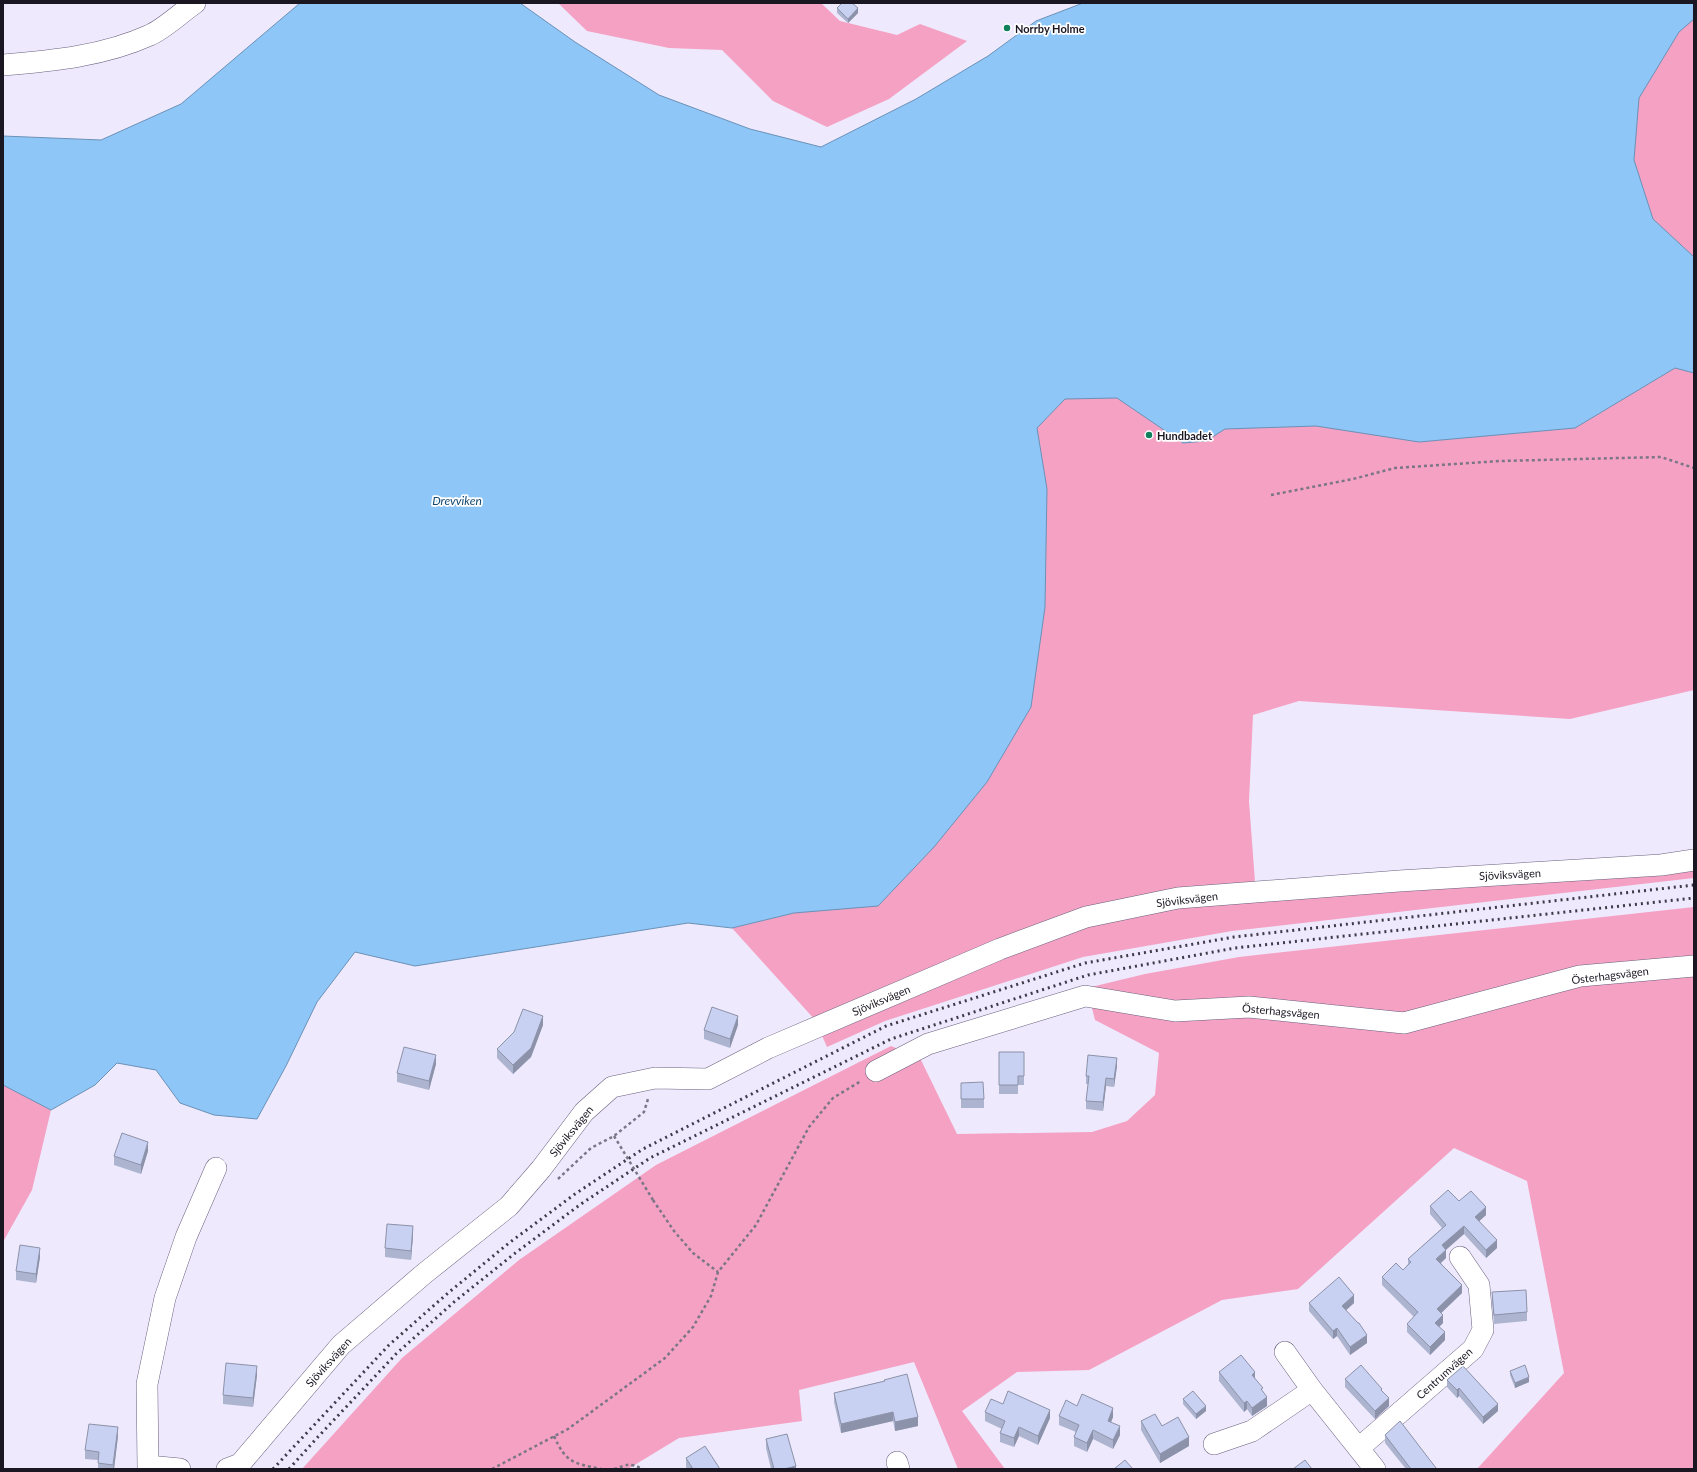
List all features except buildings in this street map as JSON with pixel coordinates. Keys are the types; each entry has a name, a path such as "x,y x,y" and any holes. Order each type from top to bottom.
{"street":[{"path":"3,65 56,61 113,48 151,35 195,3"},
{"name":"Sjöviksvägen","path":"227,1469 240,1464 340,1345 425,1273 509,1206 541,1169 584,1112 612,1087 655,1078 708,1079 768,1048 1000,949 1086,917 1178,898 1399,881 1661,865 1694,860"},
{"name":"Österhagsvägen","path":"876,1071 928,1044 1085,996 1175,1011 1249,1007 1404,1023 1580,976 1694,966"},
{"path":"180,1469 148,1468 147,1384 165,1298 186,1236 216,1168"},
{"name":"Centrumvägen","path":"1359,1448 1473,1349 1483,1330 1479,1285 1460,1257"},
{"path":"1285,1352 1312,1390 1375,1469"},
{"path":"1214,1444 1252,1431 1312,1390"}],"path":[{"path":"1271,495 1353,479 1396,468 1500,461 1661,457 1694,468"},
{"path":"492,1469 568,1429 665,1358 693,1327 711,1296 718,1272 756,1226 809,1127 833,1098 876,1071"},
{"path":"655,1078 644,1112 614,1136 653,1200 674,1231 693,1253 718,1272"},
{"path":"554,1436 561,1453 567,1458 580,1464 601,1469"},
{"path":"614,1469 625,1464 632,1464 643,1469"}],"shaded area":[{"path":"558,3 821,3 840,21 897,35 920,24 967,41 889,99 827,127 773,101 722,50 669,48 587,31"},
{"path":"1694,3 1694,690 1570,719 1299,701 1253,715 1249,801 1255,882 1176,891 816,1021 732,928 794,913 854,302"},
{"path":"3,562 38,1103 51,1110 32,1190 3,1242"},
{"path":"1694,864 1694,878 1232,931 1083,957 885,1021 827,1047 820,1031 1086,921 1179,903"},
{"path":"1694,907 1694,1469 1477,1469 1564,1373 1527,1181 1454,1148 1298,1289 1222,1300 1089,1370 1017,1372 962,1411 1005,1469 958,1469 914,1362 799,1390 802,1421 679,1438 628,1469 302,1469 402,1358 519,1260 656,1165 891,1046 920,1058 957,1134 1092,1132 1127,1121 1155,1095 1159,1053 1095,1020 1087,988 1145,974 1239,957"}],"water":[{"name":"Drevviken","path":"300,3 520,3 575,42 659,95 750,129 821,147 916,99 988,56 1036,21 1083,3 1694,3 1694,19 1679,32 1639,98 1634,160 1653,219 1694,257 1694,373 1675,368 1575,428 1419,442 1316,426 1225,429 1206,441 1183,443 1117,398 1065,399 1037,428 1047,489 1045,607 1031,707 987,782 934,847 878,906 794,913 732,928 688,923 415,966 355,952 317,1002 286,1066 257,1119 214,1115 180,1103 156,1070 117,1063 95,1085 51,1110 3,1085 3,136 101,140 181,104"}],"railway":[{"path":"273,1469 389,1345 448,1293 509,1243 575,1194 643,1149 886,1026 1085,963 1234,937 1694,885"},
{"path":"289,1469 396,1354 454,1302 514,1254 581,1204 650,1158 891,1039 1088,975 1235,948 1694,898"}],"place":[{"name":"Norrby Holme","path":"1007,28"},
{"name":"Hundbadet","path":"1149,435"}]}
